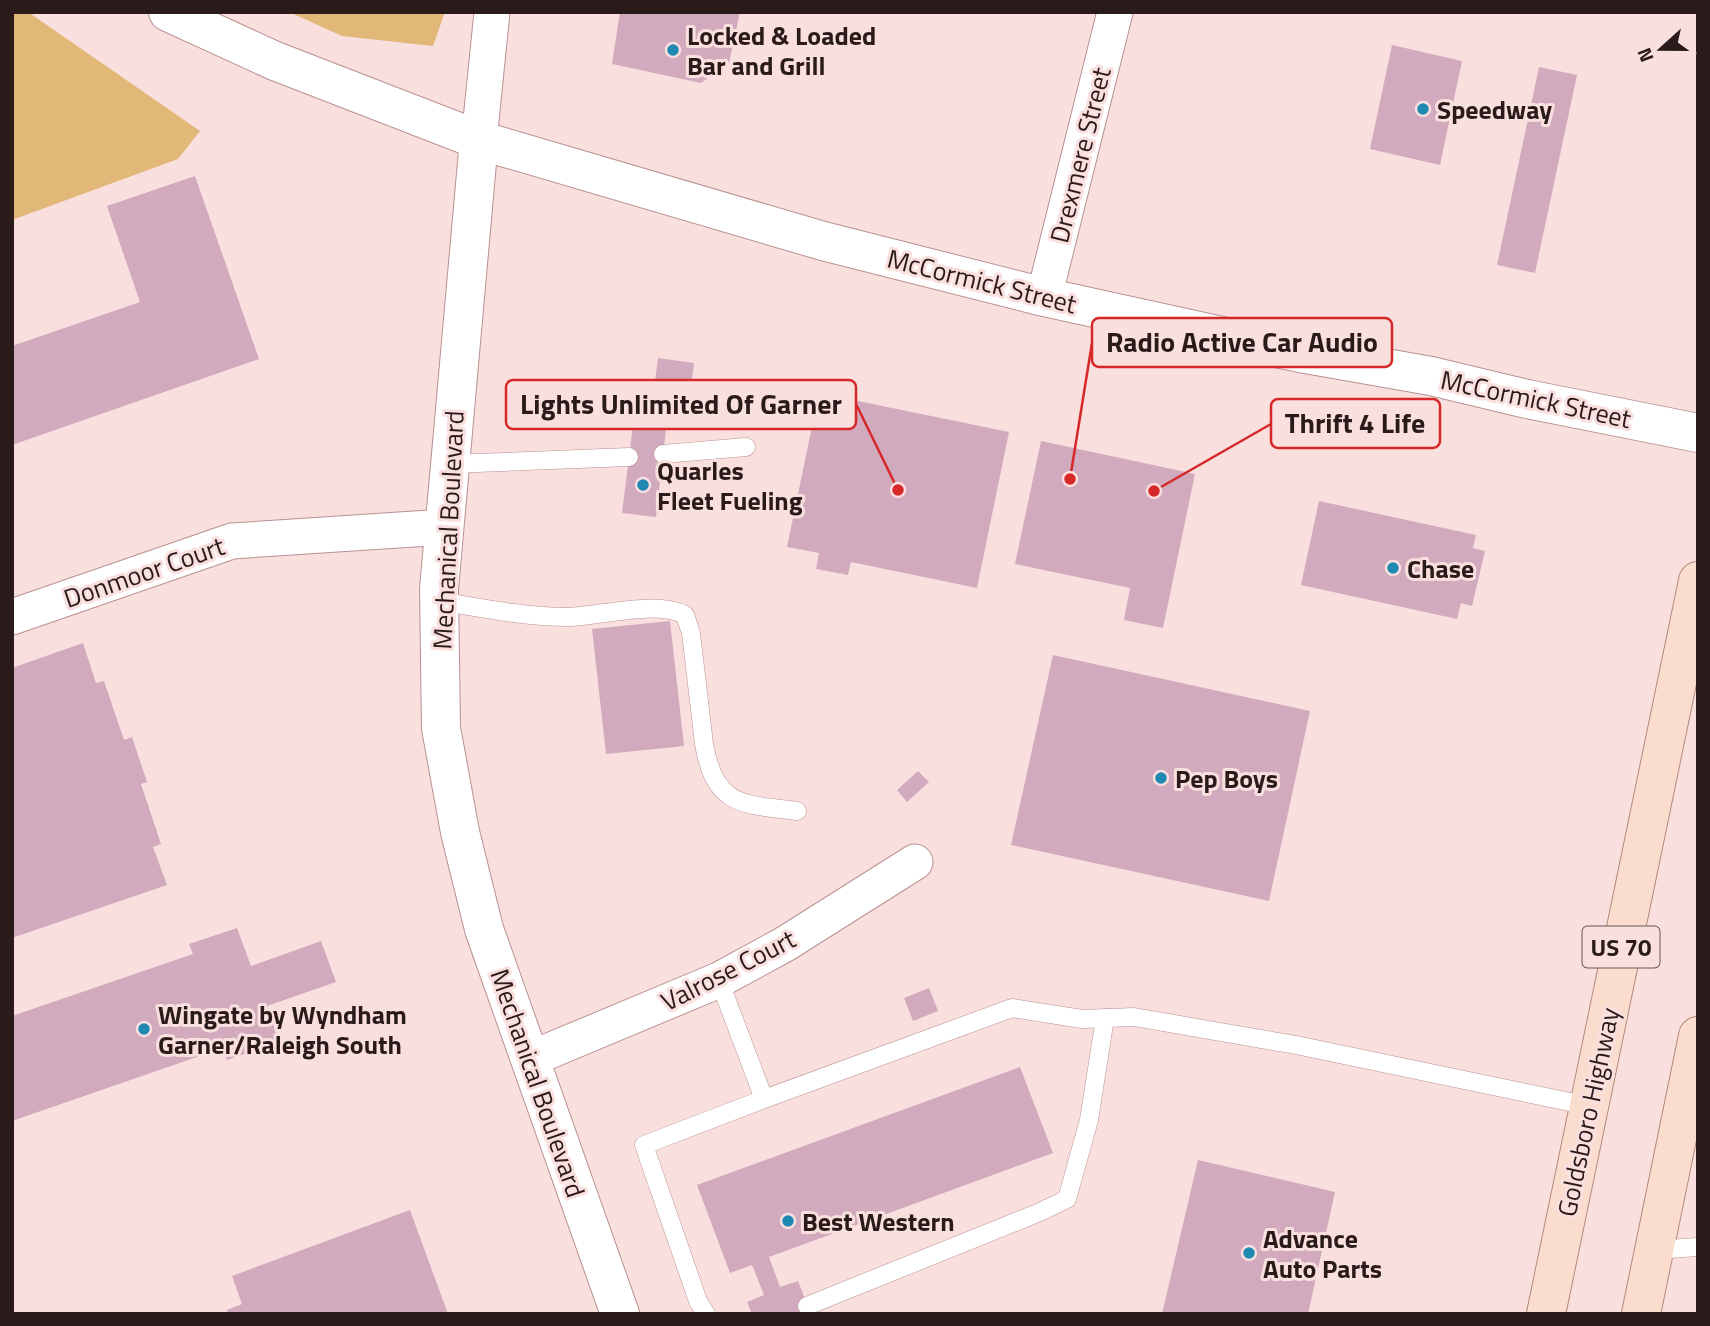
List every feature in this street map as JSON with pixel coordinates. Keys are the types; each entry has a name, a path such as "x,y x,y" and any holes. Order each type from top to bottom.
{"main road":[{"name":"Goldsboro Highway","path":"1546,1314 1698,580"},
{"path":"1640,1314 1698,1036"}],"street":[{"path":"168,12 275,61 479,140 492,12"},
{"name":"Drexmere Street","path":"1044,298 1115,12"},
{"name":"McCormick Street","path":"479,140 823,242 1044,298 1300,353 1431,376 1527,399 1698,433"},
{"name":"Mechanical Boulevard","path":"479,140 439,601 441,729 460,832 484,929 620,1314"},
{"name":"Donmoor Court","path":"12,617 232,541 445,527"},
{"name":"Valrose Court","path":"530,1059 719,980 785,944 915,862"}],"lane":[{"path":"663,454 746,447"},
{"path":"450,464 629,457"},
{"path":"439,601 566,617 654,610 676,611 685,615 691,633 707,762 715,782 733,798 750,804 797,811"},
{"path":"719,980 764,1099"},
{"path":"706,1314 698,1301 644,1145 1012,1009 1083,1019 1134,1017 1296,1045 1589,1106"},
{"path":"807,1306 1067,1199 1089,1120 1105,1018"},
{"path":"1654,1250 1698,1247"}],"shaded area":[{"path":"12,12 28,12 200,131 178,159 12,220"},
{"path":"289,12 445,12 433,46 342,36"}],"building":[{"name":"Locked & Loaded Bar and Grill","path":"620,12 740,12 729,63 701,83 612,64"},
{"path":"1392,45 1462,61 1440,165 1370,149"},
{"path":"1539,67 1577,75 1535,273 1497,265"},
{"path":"195,176 259,359 12,445 12,346 140,302 107,206"},
{"path":"658,358 694,363 689,402 653,397"},
{"path":"819,393 1009,432 977,588 851,562 848,575 816,569 819,553 787,547"},
{"name":"Quarles Fleet Fueling","path":"633,425 666,429 656,517 622,513"},
{"path":"1041,441 1195,474 1163,628 1124,620 1130,588 1015,564"},
{"name":"Chase","path":"1319,501 1476,535 1473,548 1485,551 1472,606 1461,603 1457,619 1301,585"},
{"path":"670,621 684,746 606,754 592,629"},
{"path":"83,643 96,683 104,681 124,740 132,737 147,782 141,784 161,844 153,847 167,885 12,938 12,668"},
{"name":"Pep Boys","path":"1053,655 1310,711 1269,901 1011,845"},
{"path":"918,771 929,782 907,802 897,790"},
{"name":"Wingate by Wyndham Garner/Raleigh South","path":"237,928 251,966 321,941 336,982 267,1006 279,1042 227,1060 223,1048 12,1121 12,1016 193,954 189,944"},
{"path":"929,988 938,1011 913,1021 904,998"},
{"name":"Best Western","path":"1020,1067 1053,1153 769,1257 780,1287 798,1281 811,1314 752,1314 747,1302 764,1295 752,1265 730,1273 697,1185"},
{"name":"Advance Auto Parts","path":"1198,1160 1335,1192 1308,1314 1162,1314"},
{"path":"410,1210 448,1314 228,1314 227,1310 242,1304 232,1276"}],"place":[{"name":"Locked & Loaded Bar and Grill","path":"673,50"},
{"name":"Speedway","path":"1423,109"},
{"name":"Radio Active Car Audio","path":"1070,479"},
{"name":"Quarles Fleet Fueling","path":"643,485"},
{"name":"Lights Unlimited Of Garner","path":"898,490"},
{"name":"Thrift 4 Life","path":"1154,491"},
{"name":"Chase","path":"1393,568"},
{"name":"Pep Boys","path":"1161,778"},
{"name":"Wingate by Wyndham Garner/Raleigh South","path":"144,1029"},
{"name":"Best Western","path":"788,1221"},
{"name":"Advance Auto Parts","path":"1249,1253"}]}
